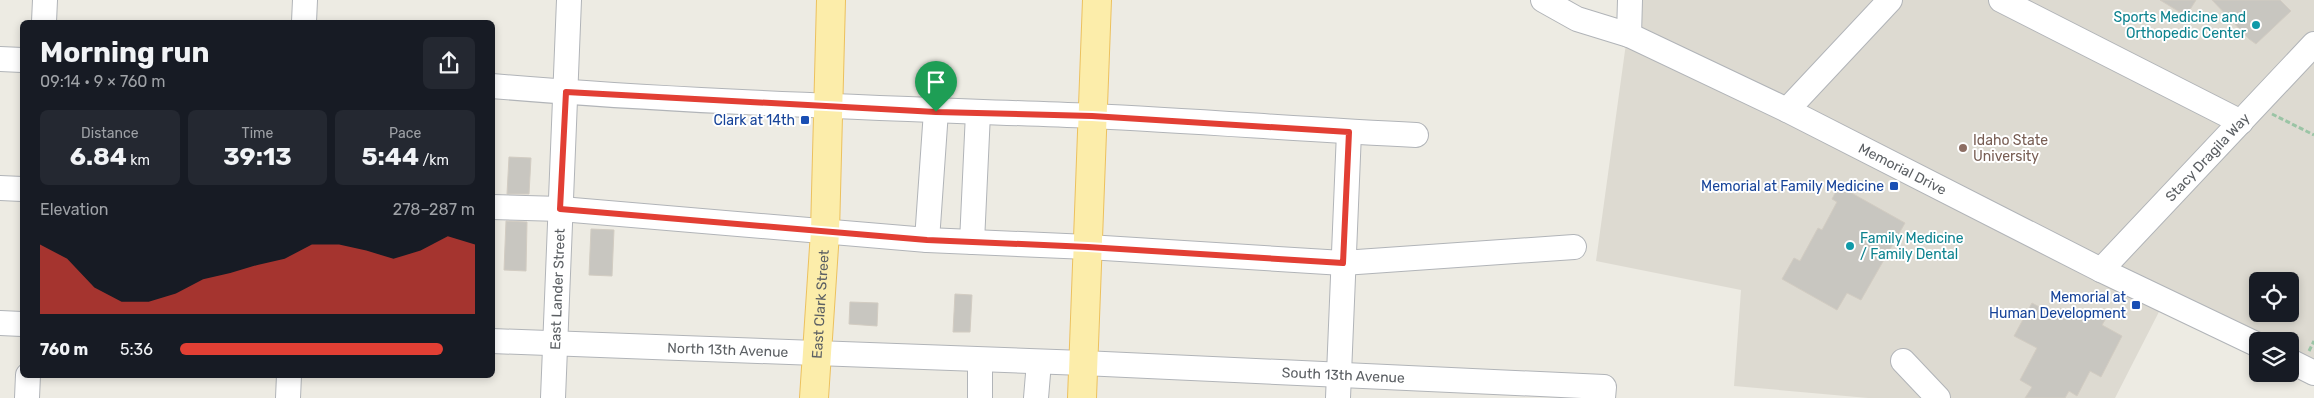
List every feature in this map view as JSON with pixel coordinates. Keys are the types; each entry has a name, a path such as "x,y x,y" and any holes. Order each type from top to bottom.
{"main road":[{"name":"East Clark Street","path":"814,398 825,232 831,0"},
{"path":"1082,398 1097,0"}],"street":[{"path":"44,20 45,0"},
{"path":"304,20 305,0"},
{"name":"East Lander Street","path":"553,398 570,0"},
{"name":"Memorial Drive","path":"1543,0 1577,20 1629,35 1787,110 2101,270 2249,341"},
{"path":"1629,35 1630,0"},
{"path":"1787,110 1890,0"},
{"path":"2002,0 2241,122"},
{"name":"Stacy Dragila Way","path":"2101,270 2314,44"},
{"path":"0,59 20,60"},
{"path":"495,86 566,92 936,112 1092,116 1416,135"},
{"path":"927,240 936,112"},
{"path":"972,242 978,113"},
{"path":"1338,387 1349,132"},
{"path":"0,188 20,189"},
{"path":"495,206 560,209 927,240 1088,247 1343,263 1574,247"},
{"path":"0,323 20,324"},
{"name":"North 13th Avenue","path":"495,341 1083,363"},
{"path":"980,360 980,398"},
{"path":"1903,361 1938,398"},
{"path":"1036,398 1039,362"},
{"name":"South 13th Avenue","path":"1083,363 1338,387 1604,392"},
{"path":"2299,366 2314,373"},
{"path":"27,398 28,378"},
{"path":"288,398 290,378"}],"path":[{"path":"2270,113 2314,136"}],"shaded area":[{"name":"Idaho State University","path":"1632,0 2314,0 2314,373 2299,366 2299,332 2249,332 2249,337 2165,300 2115,398 1868,398 1734,386 1741,290 1596,261"}],"building":[{"name":"Sports Medicine and Orthopedic Center","path":"2160,0 2196,0 2186,16"},
{"name":"Sports Medicine and Orthopedic Center","path":"2212,0 2280,0 2291,11 2256,44"},
{"path":"509,157 531,158 529,194 507,194"},
{"name":"Family Medicine / Family Dental","path":"1839,186 1905,223 1861,300 1847,293 1837,310 1782,279 1794,258 1800,261 1818,228 1822,230 1837,202 1832,199"},
{"path":"506,221 527,222 526,271 504,270"},
{"path":"591,229 614,230 612,276 589,275"},
{"path":"955,294 972,295 970,332 953,332"},
{"path":"850,302 878,303 877,326 849,324"},
{"path":"2032,303 2056,316 2060,308 2081,319 2086,310 2105,320 2102,325 2122,336 2101,377 2090,371 2077,396 2069,391 2065,398 2025,398 2032,387 2020,380 2037,348 2014,336"}],"place":[{"name":"Sports Medicine and Orthopedic Center","path":"2256,25"},
{"name":"Clark at 14th","path":"805,120"},
{"name":"Idaho State University","path":"1963,148"},
{"name":"Memorial at Family Medicine","path":"1894,186"},
{"name":"Family Medicine / Family Dental","path":"1850,246"},
{"name":"Memorial at Human Development","path":"2136,305"}],"route":[{"path":"566,92 936,112 1092,116 1349,132 1343,263 1088,247 927,240 560,209 566,92"}]}
